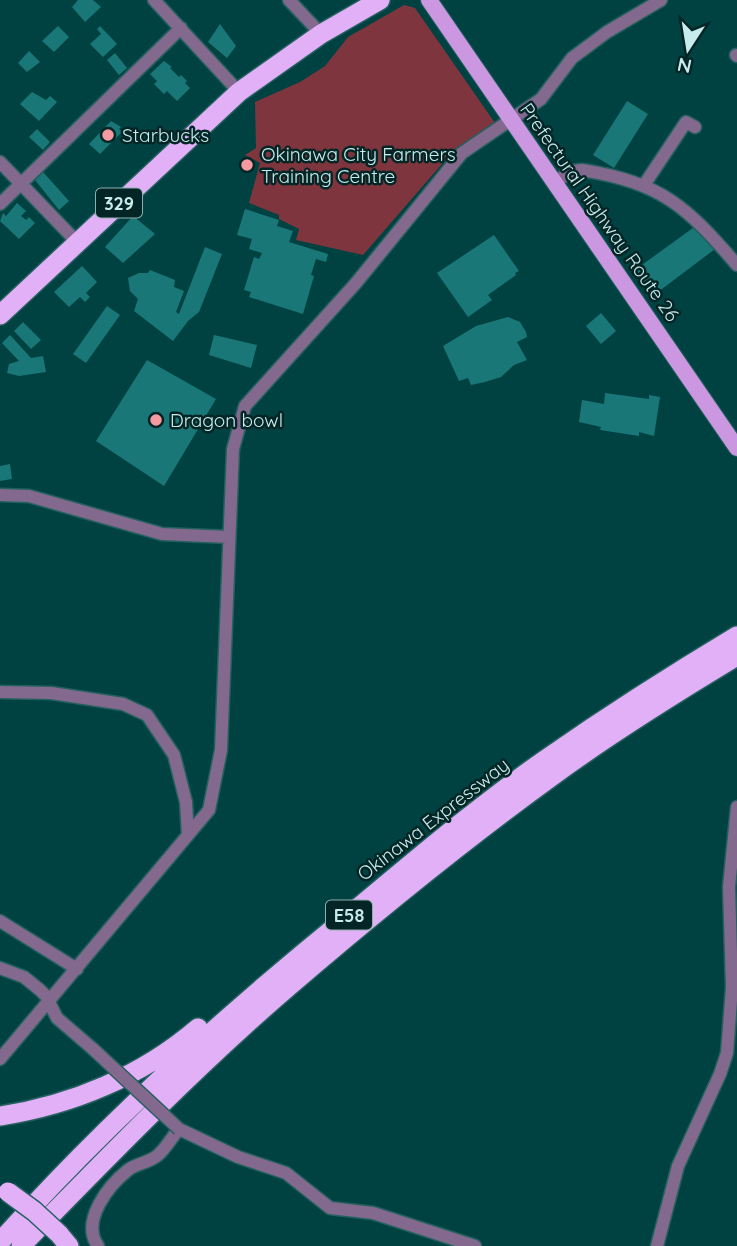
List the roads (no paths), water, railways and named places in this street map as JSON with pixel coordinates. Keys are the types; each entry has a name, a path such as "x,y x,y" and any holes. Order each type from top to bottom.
{"highway":[{"name":"329","path":"0,315 239,92 321,34 380,0"},
{"name":"Okinawa Expressway","path":"0,1242 169,1070 292,961 429,849 544,760 655,686 737,636"},
{"name":"Okinawa Expressway","path":"21,1246 113,1152 285,989 444,857 552,776 737,656"},
{"path":"0,1116 34,1111 103,1087 139,1069 185,1039 261,975 292,961"},
{"path":"3,1195 34,1212 53,1243 113,1152"}],"main road":[{"name":"Prefectural Highway Route 26","path":"429,0 737,447"}],"street":[{"path":"154,0 239,92"},
{"path":"289,0 321,34"},
{"path":"0,1059 209,810 221,750 233,449 245,406 356,283 462,153 541,99 572,58 607,32 661,0"},
{"path":"0,204 181,28"},
{"path":"644,185 686,122 695,127"},
{"path":"0,162 76,242"},
{"path":"554,183 573,171 582,170 644,185 689,212 737,265"},
{"path":"0,495 29,496 162,534 229,537"},
{"path":"0,692 51,693 111,702 123,704 147,715 174,755 186,802 188,835"},
{"path":"657,1246 678,1166 727,1053 733,987 729,887 737,807"},
{"path":"0,921 77,969"},
{"path":"0,968 24,977 46,996 57,1018 178,1129 238,1157 286,1173 330,1208 373,1213 475,1246"},
{"path":"98,1246 95,1242 93,1221 101,1199 131,1168 148,1162 161,1153 178,1129"}],"place":[{"name":"Starbucks","path":"108,135"},
{"name":"Okinawa City Farmers Training Centre","path":"247,165"},
{"name":"Dragon bowl","path":"156,420"}]}
